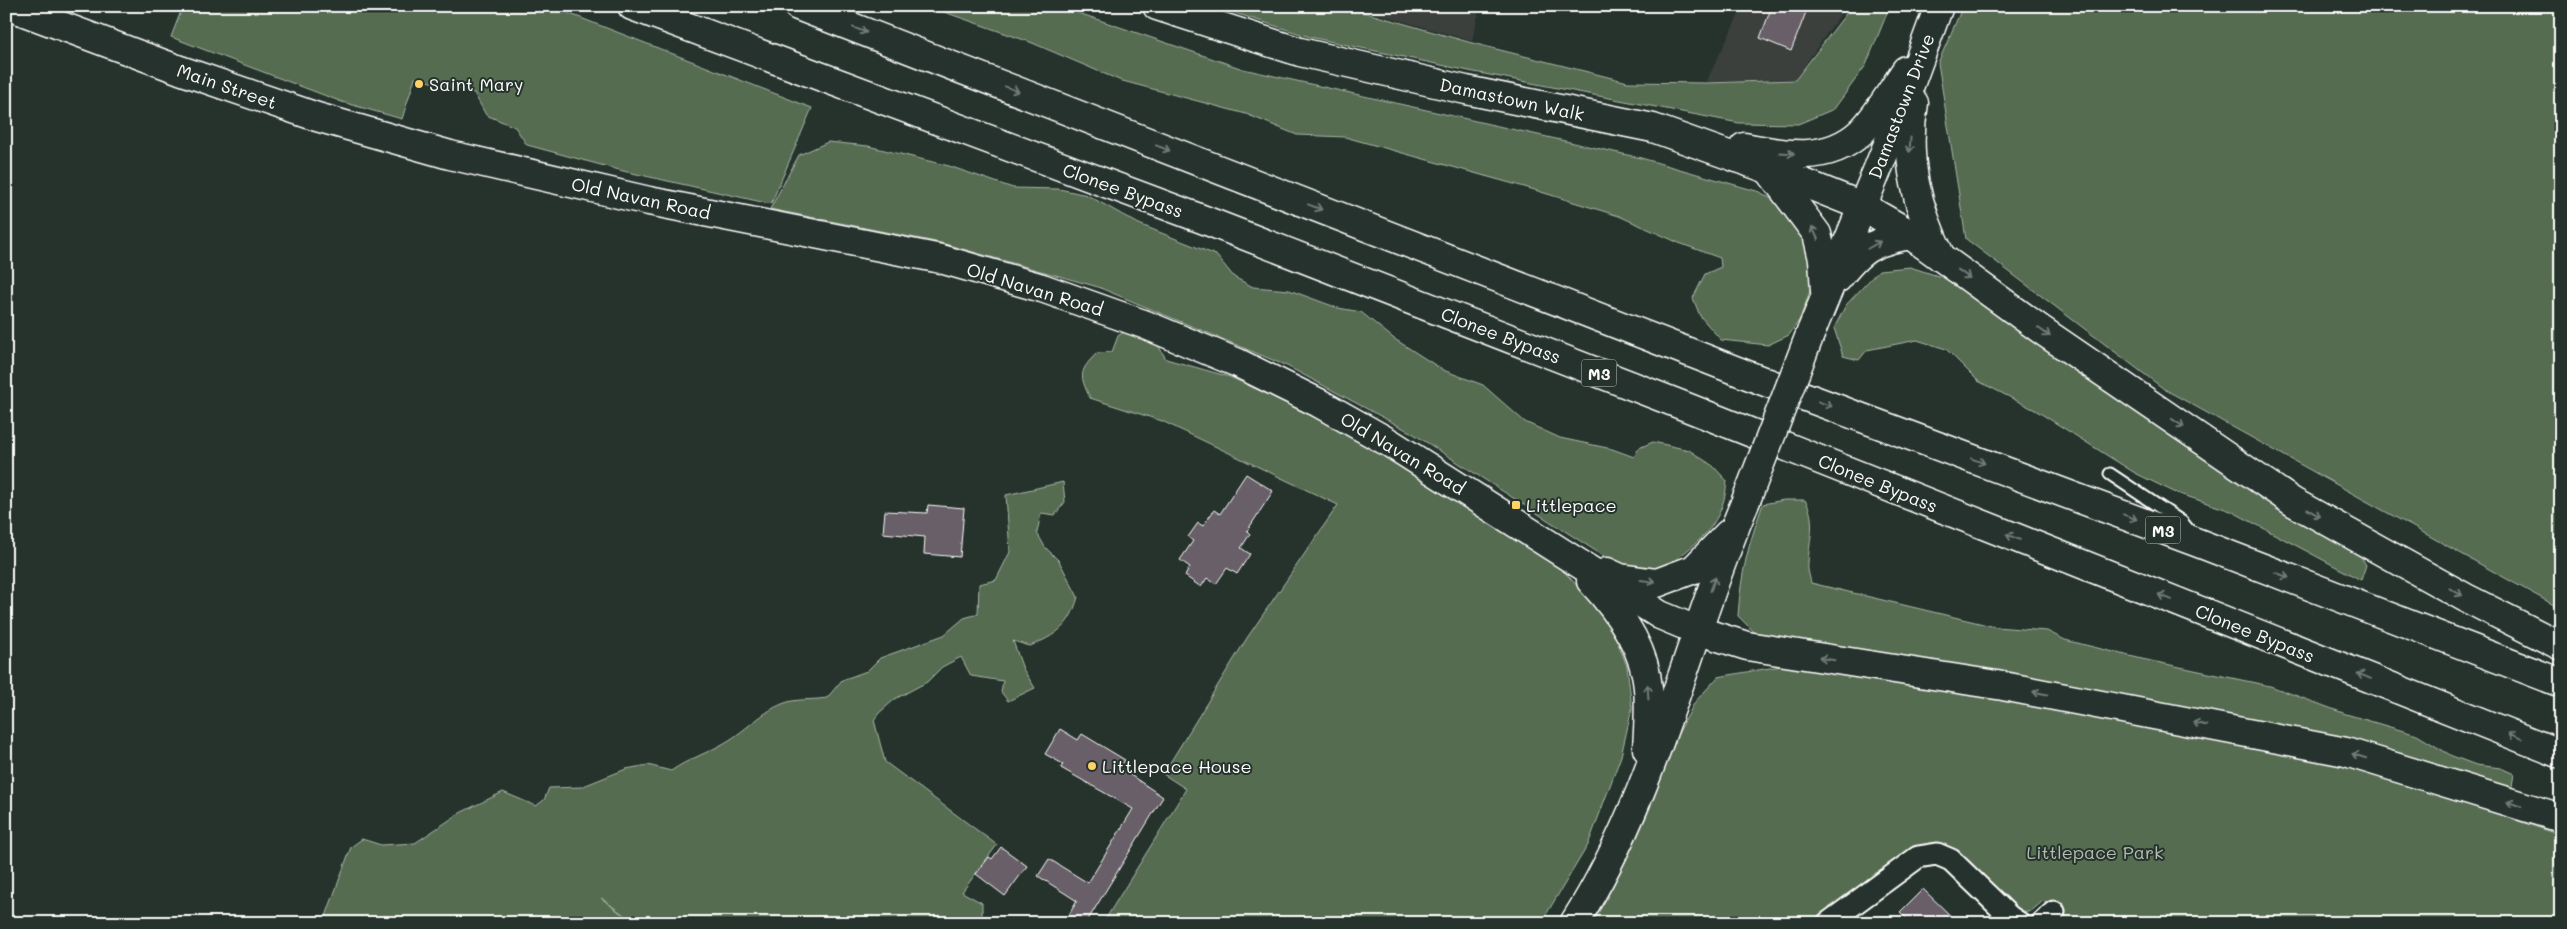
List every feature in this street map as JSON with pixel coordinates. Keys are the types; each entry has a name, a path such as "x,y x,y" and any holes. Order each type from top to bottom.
{"main road":[{"name":"Main Street","path":"8,6 180,70 317,117 450,155"},
{"name":"Clonee Bypass","path":"632,6 1275,248 1689,408 2561,754"},
{"name":"M3","path":"798,6 1763,381 2201,544 2561,683"},
{"name":"Damastown Walk","path":"1157,6 1300,52 1653,128 1862,206 1910,235 2040,329 2294,502 2466,598 2561,646"},
{"name":"Damastown Drive","path":"1574,923 1611,860 1646,776 1696,630 1734,528 1826,294 1892,134 1939,6"},
{"path":"1653,128 1776,153 1809,154 1825,152 1846,144 1862,131 1925,45"},
{"path":"1925,45 1912,114 1910,154 1926,226 1941,257"},
{"name":"Old Navan Road","path":"450,155 649,201 941,260 1042,288 1146,325 1238,364 1319,403 1390,443 1660,615 1696,630 1747,646 2003,686 2346,752 2561,818"},
{"path":"1769,170 1817,234 1823,259 1826,294"},
{"path":"1826,294 1859,254 1879,241 1910,235"},
{"path":"1568,557 1620,578 1657,583 1694,569 1734,528"},
{"name":"Old Navan Road","path":"1568,557 1612,604 1640,656 1648,686 1646,776"}],"street":[{"path":"1828,923 1918,857 1937,854 1951,860 2010,917 2019,923"}],"lane":[{"path":"2110,474 2182,522 2201,544"}],"shaded area":[{"path":"1350,6 1480,6 1472,41"},
{"path":"1743,6 1846,6 1795,79 1706,82"}],"green space":[{"path":"183,6 550,6 812,108 771,204 623,171 527,145 515,127 486,115 474,93 415,78 402,119 342,102 171,37"},
{"path":"927,6 1058,6 1243,69 1641,158 1760,192 1791,211 1810,255 1811,288 1800,319 1789,335 1768,345 1721,340 1700,316 1693,298 1705,274 1721,267 1720,258 1679,243 1619,216 1528,188 1345,137 1297,135 1246,114 1119,80 1030,42"},
{"path":"1213,6 1342,6 1472,43 1628,82 1707,83 1795,80 1852,6 1890,6 1866,65 1834,109 1798,124 1739,123 1469,71 1310,37"},
{"path":"1963,6 2561,6 2561,609 2164,389 1966,239 1938,63"},
{"path":"828,142 868,146 949,166 1013,188 1059,189 1087,195 1139,224 1216,255 1234,277 1253,287 1289,290 1338,308 1361,312 1393,338 1443,370 1483,385 1525,422 1560,438 1612,449 1634,457 1639,448 1653,442 1689,450 1713,466 1727,481 1718,515 1699,540 1666,567 1649,572 1630,569 1613,562 1412,433 1287,366 1098,287 941,243 770,209 799,155"},
{"path":"1910,267 1954,281 2353,544 2366,565 2361,580 2231,511 2174,492 2135,473 2035,410 1978,381 1946,349 1917,340 1867,350 1859,360 1843,356 1834,328 1846,305 1879,270"},
{"path":"1125,331 1155,340 1166,359 1230,377 1326,421 1418,473 1559,566 1593,603 1615,635 1627,666 1632,708 1621,756 1588,845 1541,923 1103,923 1186,789 1163,774 1247,638 1338,505 1162,421 1090,398 1084,384 1084,369 1097,353 1112,352 1118,336"},
{"path":"1063,482 1065,502 1055,515 1041,513 1037,533 1045,547 1059,561 1078,597 1075,607 1066,622 1048,638 1030,646 1013,641 1023,669 1035,688 1008,701 1001,692 1003,681 971,676 961,657 942,667 927,682 895,699 874,720 885,762 997,845 962,892 982,903 982,923 635,923 601,898 633,923 319,923 325,919 351,847 362,839 381,845 415,843 460,813 503,792 536,806 544,800 549,788 581,787 626,769 648,765 671,771 726,742 774,708 792,701 827,698 842,680 867,671 880,658 944,635 964,618 978,614 979,584 996,580 1010,552 1006,495"},
{"path":"1784,500 1805,500 1809,508 1811,531 1808,571 1811,583 1996,627 2047,631 2065,640 2142,659 2270,686 2346,714 2417,735 2452,756 2476,765 2501,768 2514,774 2511,792 1757,635 1738,616 1743,572 1749,546 1763,504"},
{"name":"Littlepace Park","path":"1787,665 1957,689 2353,767 2561,835 2561,923 2068,923 2043,901 2030,912 2017,910 1960,856 1884,869 1810,923 1586,923 1648,790 1695,702 1718,677"}],"building":[{"path":"1772,6 1792,6 1806,12 1791,51 1760,38"},
{"path":"1246,474 1273,491 1247,531 1250,534 1241,548 1250,554 1237,574 1227,568 1216,584 1207,578 1201,587 1185,576 1190,567 1180,560 1193,541 1188,537 1198,523 1203,526 1214,510 1220,514"},
{"path":"928,505 964,508 960,557 924,554 925,537 883,533 885,511 927,513"},
{"path":"1060,729 1078,740 1082,734 1125,760 1120,768 1163,797 1086,923 1064,923 1077,901 1038,876 1049,859 1088,883 1133,809 1061,768 1063,764 1045,754"},
{"path":"1001,847 1027,866 1005,896 976,874 989,857 992,859"},
{"path":"1923,889 1958,923 1911,923 1900,912"}],"place":[{"name":"Saint Mary","path":"419,84"},
{"name":"Littlepace","path":"1516,505"},
{"name":"Littlepace House","path":"1092,766"}]}
